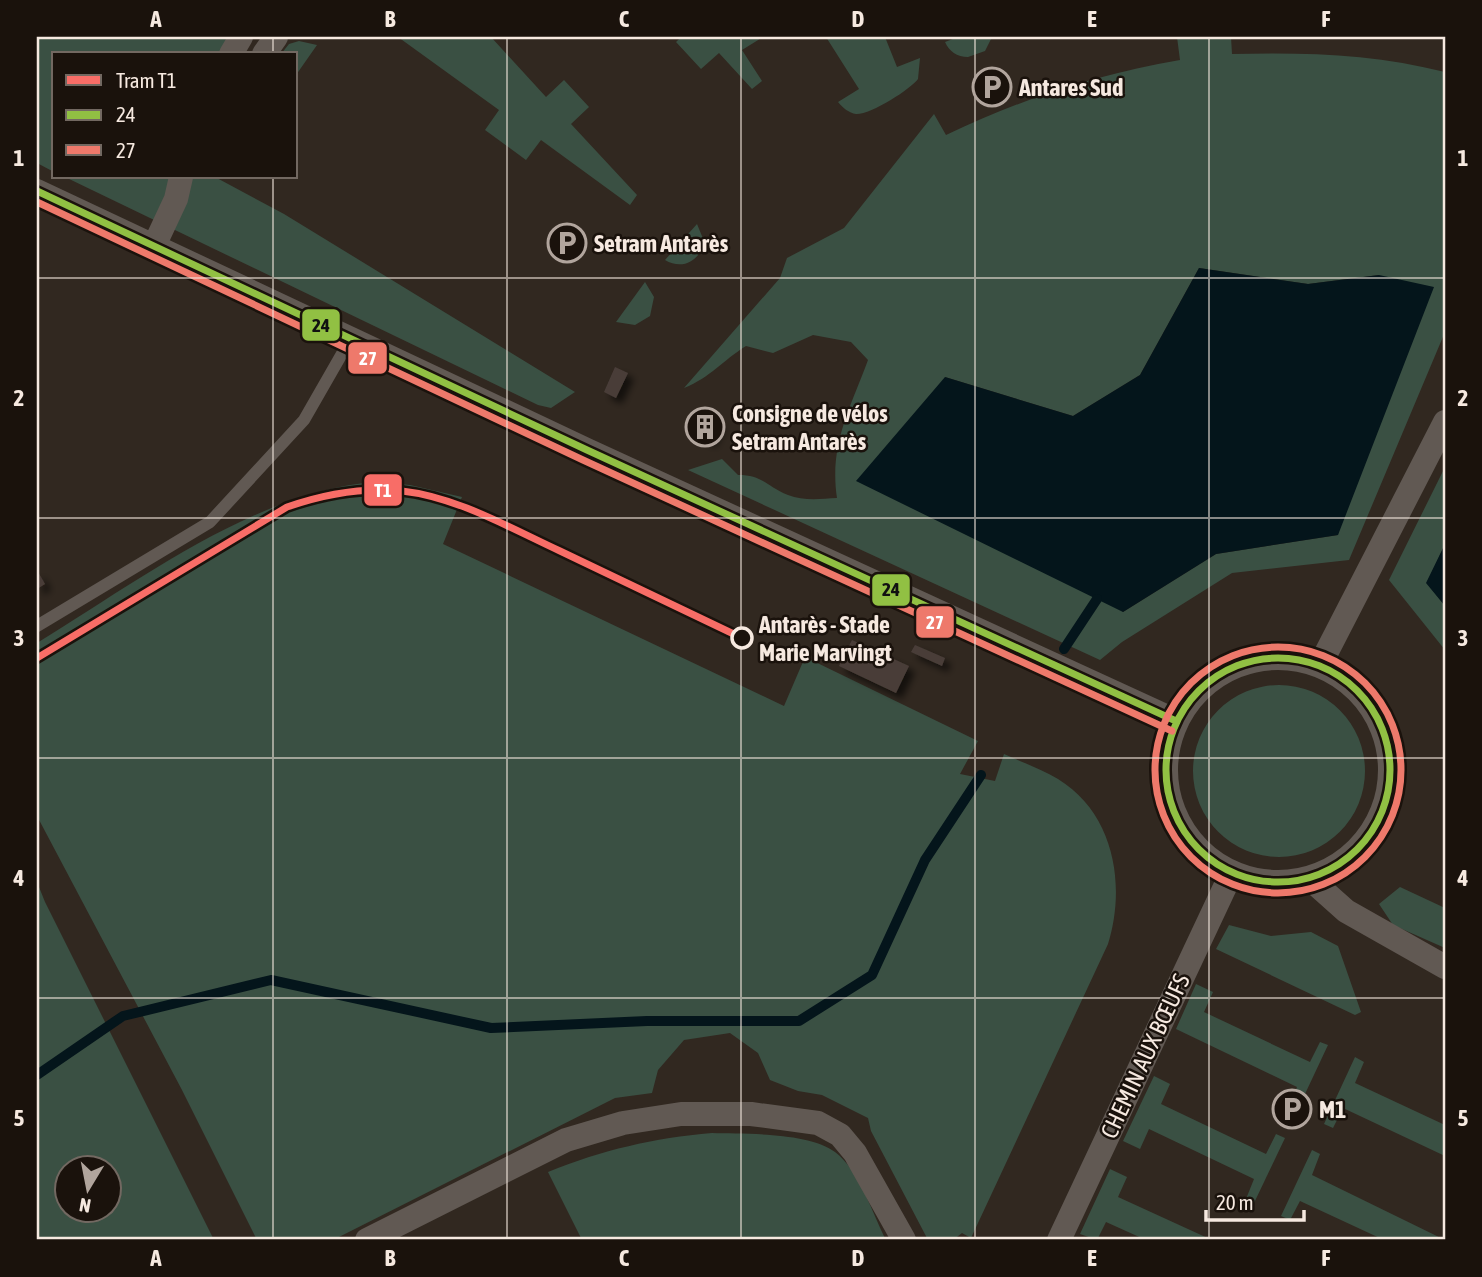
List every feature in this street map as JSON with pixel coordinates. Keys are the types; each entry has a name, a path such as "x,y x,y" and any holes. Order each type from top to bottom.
{"street":[{"path":"265,52 276,37"},
{"path":"154,246 176,199 181,178"},
{"path":"37,191 1177,721"},
{"path":"1320,665 1445,422"},
{"path":"1287,657 1320,665 1350,683 1374,709 1388,741 1391,776 1384,810 1367,840 1341,864 1309,878 1270,882 1232,872 1202,853 1179,824 1167,791 1166,755 1177,721 1195,693 1222,672 1253,660 1287,657"},
{"name":"CHEMIN AUX BŒUFS","path":"1059,1240 1232,872"},
{"path":"1309,878 1346,911 1445,967"},
{"path":"367,1240 566,1140 623,1123 681,1114 751,1114 818,1123 840,1135 855,1153 904,1240"}],"lane":[{"path":"37,626 210,522 304,420 351,338"}],"green space":[{"path":"37,37 251,37 240,52 52,52 52,171 37,163"},
{"path":"398,37 491,37 546,97 564,80 589,107 571,124 637,195 630,205 541,140 526,160 485,130 499,110"},
{"path":"681,37 763,37 742,50 762,81 752,89 719,53 701,69 676,42"},
{"path":"826,37 885,37 897,67 920,58 918,79 890,101 862,113 851,113 838,102 859,89"},
{"path":"958,37 992,37 985,51 968,57 954,53 945,42"},
{"path":"1177,37 1231,37 1232,54 1339,55 1392,61 1445,72 1445,332 1349,560 1232,573 1122,642 1100,660 688,470 722,459 738,475 759,479 788,495 806,499 837,498 835,479 839,444 848,411 868,360 851,342 813,335 773,353 746,346 702,379 684,388 780,278 787,258 844,228 934,114 946,135 1060,89 1180,60","holes":["1199,268 1308,284 1379,275 1338,535 1216,554 1123,612 945,377 1073,416 1140,375"]},
{"path":"299,41 317,45 298,72 298,52 283,52 289,44"},
{"path":"67,178 217,178 284,214 575,392 551,408 538,405"},
{"path":"697,224 704,241 699,254 684,264 665,260"},
{"path":"645,282 654,297 650,316 635,325 616,322"},
{"path":"1445,467 1445,544 1427,583 1445,606 1445,650 1389,580"},
{"path":"376,482 410,485 462,497 443,544 784,706 805,657 978,741 960,774 995,781 1004,754 1058,779 1092,811 1104,831 1115,876 1116,899 1108,944 971,1238 962,1233 953,1240 928,1240 871,1131 868,1118 822,1095 798,1091 770,1080 758,1053 730,1033 684,1040 658,1070 652,1093 615,1098 333,1240 257,1240 182,1090 37,816 37,643 157,567 243,520 287,502 332,489"},
{"path":"1279,685 1312,692 1340,710 1358,738 1365,771 1358,804 1340,832 1312,850 1279,857 1246,850 1218,832 1200,804 1193,771 1200,738 1218,710 1246,692"},
{"path":"37,882 45,902 214,1240 37,1240"},
{"path":"1400,887 1445,908 1445,948 1393,925 1379,904"},
{"path":"1229,925 1271,936 1311,932 1338,946 1361,1012 1355,1015 1216,949"},
{"path":"1196,984 1213,992 1204,1012 1310,1062 1320,1042 1328,1045 1297,1111 1289,1107 1297,1087 1176,1029"},
{"path":"1355,1057 1364,1062 1355,1083 1445,1125 1445,1156 1343,1108 1333,1128 1324,1124"},
{"path":"1154,1076 1170,1084 1161,1104 1266,1154 1276,1134 1285,1138 1254,1203 1246,1199 1254,1179 1149,1129 1140,1149 1123,1141"},
{"path":"712,1133 793,1137 824,1145 844,1160 852,1170 886,1240 582,1240 548,1172 628,1146"},
{"path":"1312,1150 1320,1154 1312,1175 1445,1240 1384,1240 1300,1201 1290,1220 1281,1216"},
{"path":"1110,1169 1127,1177 1118,1197 1212,1240 1146,1240 1106,1222 1097,1240 1080,1234"}],"shaded area":[{"path":"1199,268 1308,284 1379,275 1434,287 1338,535 1216,554 1123,612 856,481 945,377 1073,416 1140,375"},
{"path":"1445,544 1445,606 1426,583"}],"building":[{"path":"615,367 628,373 616,398 604,392"},
{"name":"Consigne de vélos Setram Antarès","path":"701,413 719,422 710,441 692,432"},
{"path":"37,570 45,584 37,589"},
{"path":"852,640 909,666 896,693 839,666"},
{"path":"915,645 945,658 942,666 911,652"}],"waterway":[{"path":"1064,649 1097,599"},
{"path":"37,1075 123,1016 271,980 491,1028 647,1021 799,1021 872,975 925,860 981,775"}],"tram line":[{"name":"T1","path":"37,658 287,507 329,495 372,490 423,494 463,507 503,523 742,638"}],"transit line":[{"name":"24","path":"37,191 587,450 1176,721"},
{"name":"27","path":"37,202 583,460 1172,731"},
{"name":"27","path":"1278,647 1325,657 1346,668 1365,683 1380,702 1391,723 1401,770 1391,817 1380,838 1365,857 1346,872 1325,883 1278,893 1231,883 1210,872 1191,857 1176,838 1165,817 1155,770 1165,723 1176,702 1191,683 1210,668 1231,657 1278,647"},
{"name":"24","path":"1267,658 1289,658 1331,671 1349,683 1365,699 1382,727 1390,770 1382,813 1365,841 1349,857 1321,874 1289,882 1267,882 1225,869 1207,857 1191,841 1174,813 1166,781 1166,759 1179,717 1191,699 1207,683 1235,666 1267,658"}],"place":[{"name":"Antares Sud","path":"992,87"},
{"name":"Setram Antarès","path":"567,243"},
{"name":"Consigne de vélos Setram Antarès","path":"705,427"},
{"name":"Antarès - Stade Marie Marvingt","path":"742,638"},
{"name":"M1","path":"1292,1109"}]}
